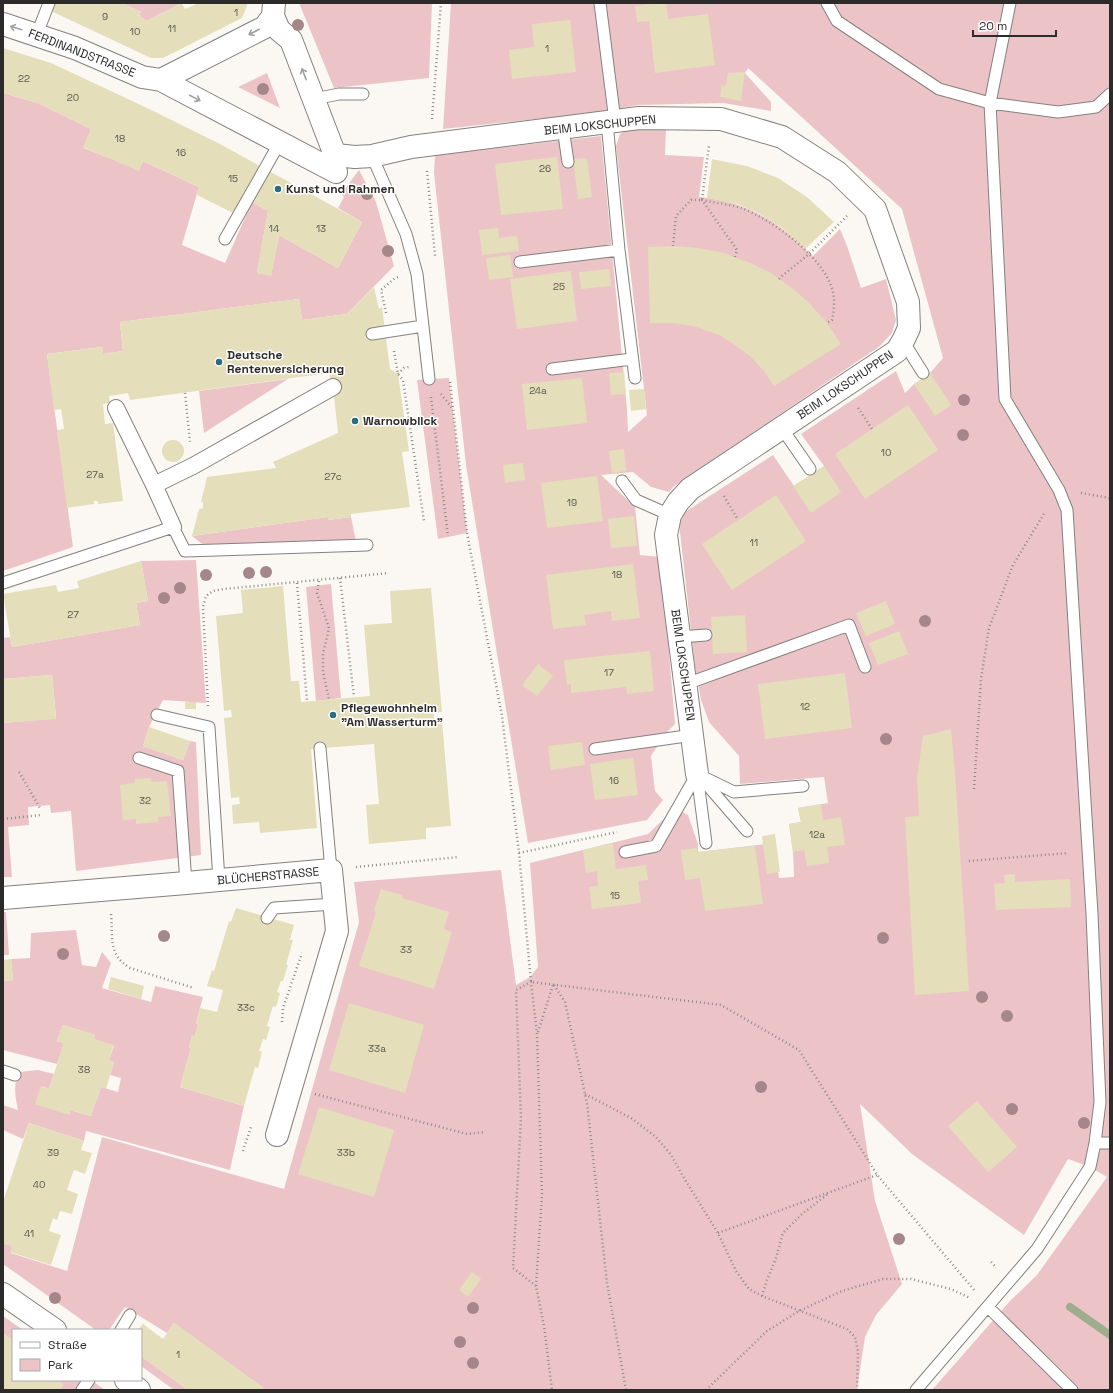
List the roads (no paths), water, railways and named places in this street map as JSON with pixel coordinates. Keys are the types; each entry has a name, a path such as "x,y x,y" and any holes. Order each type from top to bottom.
{"street":[{"path":"273,10 279,30 291,40 335,155 355,157 372,156"},
{"path":"161,80 265,27 273,10"},
{"name":"FERDINANDSTRASSE","path":"3,24 76,48 142,77 161,80 336,172"},
{"name":"BEIM LOKSCHUPPEN","path":"372,156 411,147 639,118 713,118 782,137 837,172 875,210 908,302 909,328 897,351 690,489 678,502 670,515 666,535 697,774"},
{"name":"FERDINANDSTRASSE","path":"280,142 303,148 314,145 328,137"},
{"path":"154,485 192,466 333,387"},
{"path":"116,408 173,527"},
{"name":"BLÜCHERSTRASSE","path":"3,898 186,884 331,870 336,931 277,1135"},
{"path":"3,1294 54,1329"},
{"path":"127,1381 139,1390"}],"lane":[{"path":"36,34 49,3"},
{"path":"600,3 611,122 619,250 635,378"},
{"path":"827,3 837,21 939,89 990,103 1058,112 1096,107 1110,94"},
{"path":"916,1390 1037,1249 1082,1180 1090,1167 1095,1143 1100,1102 1092,914 1067,510 1059,490 1005,399 990,103 1010,3"},
{"path":"314,99 339,94 364,94"},
{"path":"563,128 568,162"},
{"path":"225,239 280,142"},
{"path":"372,156 406,234 417,274 429,379"},
{"path":"520,262 619,250"},
{"path":"372,334 422,326"},
{"path":"903,341 923,373"},
{"path":"552,369 632,359"},
{"path":"781,427 810,469"},
{"path":"622,481 636,500 670,515"},
{"path":"3,583 173,527 185,551 367,545"},
{"path":"686,684 849,625 865,667"},
{"path":"680,637 706,635"},
{"path":"157,715 209,726 219,880"},
{"path":"595,749 692,735"},
{"path":"320,748 331,870"},
{"path":"139,758 178,770 186,884"},
{"path":"697,774 734,792 803,786"},
{"path":"697,774 747,831"},
{"path":"697,774 706,843"},
{"path":"625,852 656,846 697,774"},
{"path":"267,918 274,908 334,904"},
{"path":"3,1071 15,1075"},
{"path":"1095,1143 1110,1143"},
{"path":"988,1307 1072,1390"},
{"path":"122,1329 130,1315"},
{"path":"82,1390 88,1381"}],"waterway":[{"path":"1070,1307 1110,1335"}],"place":[{"name":"Kunst und Rahmen","path":"278,189"},
{"name":"Deutsche Rentenversicherung","path":"219,362"},
{"name":"Warnowblick","path":"355,421"},
{"name":"Pflegewohnheim \"Am Wasserturm\"","path":"333,715"}]}
